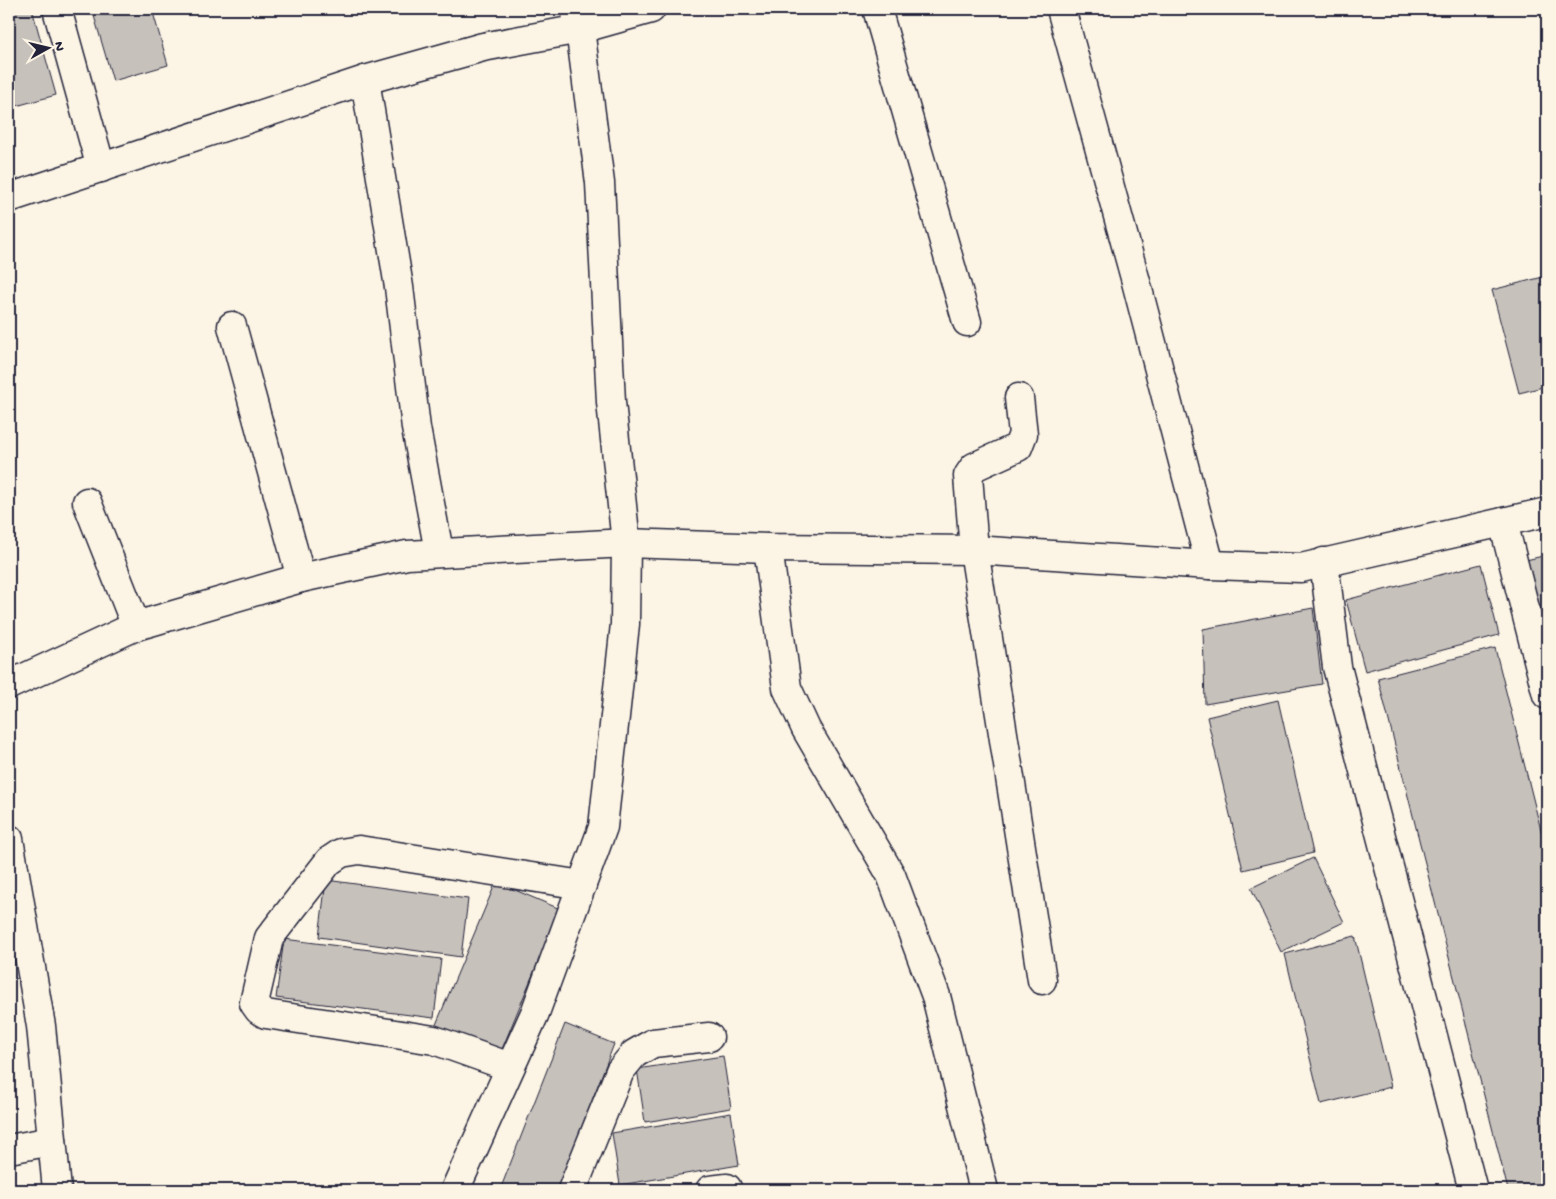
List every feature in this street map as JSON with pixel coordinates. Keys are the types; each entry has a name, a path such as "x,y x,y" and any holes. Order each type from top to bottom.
{"street":[{"path":"57,9 102,168"},
{"path":"9,198 365,80 577,19 651,9"},
{"path":"877,9 967,322"},
{"path":"1061,9 1135,278 1210,565"},
{"path":"455,1190 534,1013 603,827 625,624 626,543 611,402 600,183 577,19"},
{"path":"365,80 399,287 416,428 439,552"},
{"path":"232,326 301,578"},
{"path":"1019,398 1023,434 1018,447 974,468 968,476 974,550 1042,980"},
{"path":"87,502 136,626"},
{"path":"9,685 136,626 301,578 407,555 626,543 768,548 974,550 1210,565 1301,568 1547,512"},
{"path":"1503,522 1547,695"},
{"path":"768,548 787,688 806,729 891,875 936,996 984,1190"},
{"path":"1324,562 1338,667 1474,1190"},
{"path":"10,850 41,1026 57,1190"},
{"path":"510,1067 434,1040 266,1014 259,1010 254,1003 269,938 329,862 341,853 359,850 582,885"},
{"path":"572,1190 620,1070 634,1054 653,1044 709,1038"},
{"path":"9,1149 52,1141"}],"building":[{"path":"9,9 32,9 56,95 9,108"},
{"path":"92,9 152,9 168,65 113,81"},
{"path":"1547,276 1547,386 1519,393 1492,290"},
{"path":"1547,555 1547,626 1537,628 1522,561"},
{"path":"1481,564 1499,635 1365,671 1346,600"},
{"path":"1313,608 1322,684 1205,704 1203,629"},
{"path":"1495,648 1547,854 1547,1190 1508,1190 1378,678"},
{"path":"1278,700 1313,853 1243,870 1207,717"},
{"path":"1313,858 1344,922 1281,952 1251,888"},
{"path":"326,880 468,899 461,957 319,937"},
{"path":"496,882 560,909 500,1054 435,1027"},
{"path":"1355,936 1391,1087 1321,1104 1285,954"},
{"path":"284,939 441,959 434,1018 276,998"},
{"path":"565,1024 614,1044 557,1190 500,1190"},
{"path":"723,1056 731,1108 645,1122 637,1069"},
{"path":"731,1113 739,1165 620,1185 612,1133"}]}
